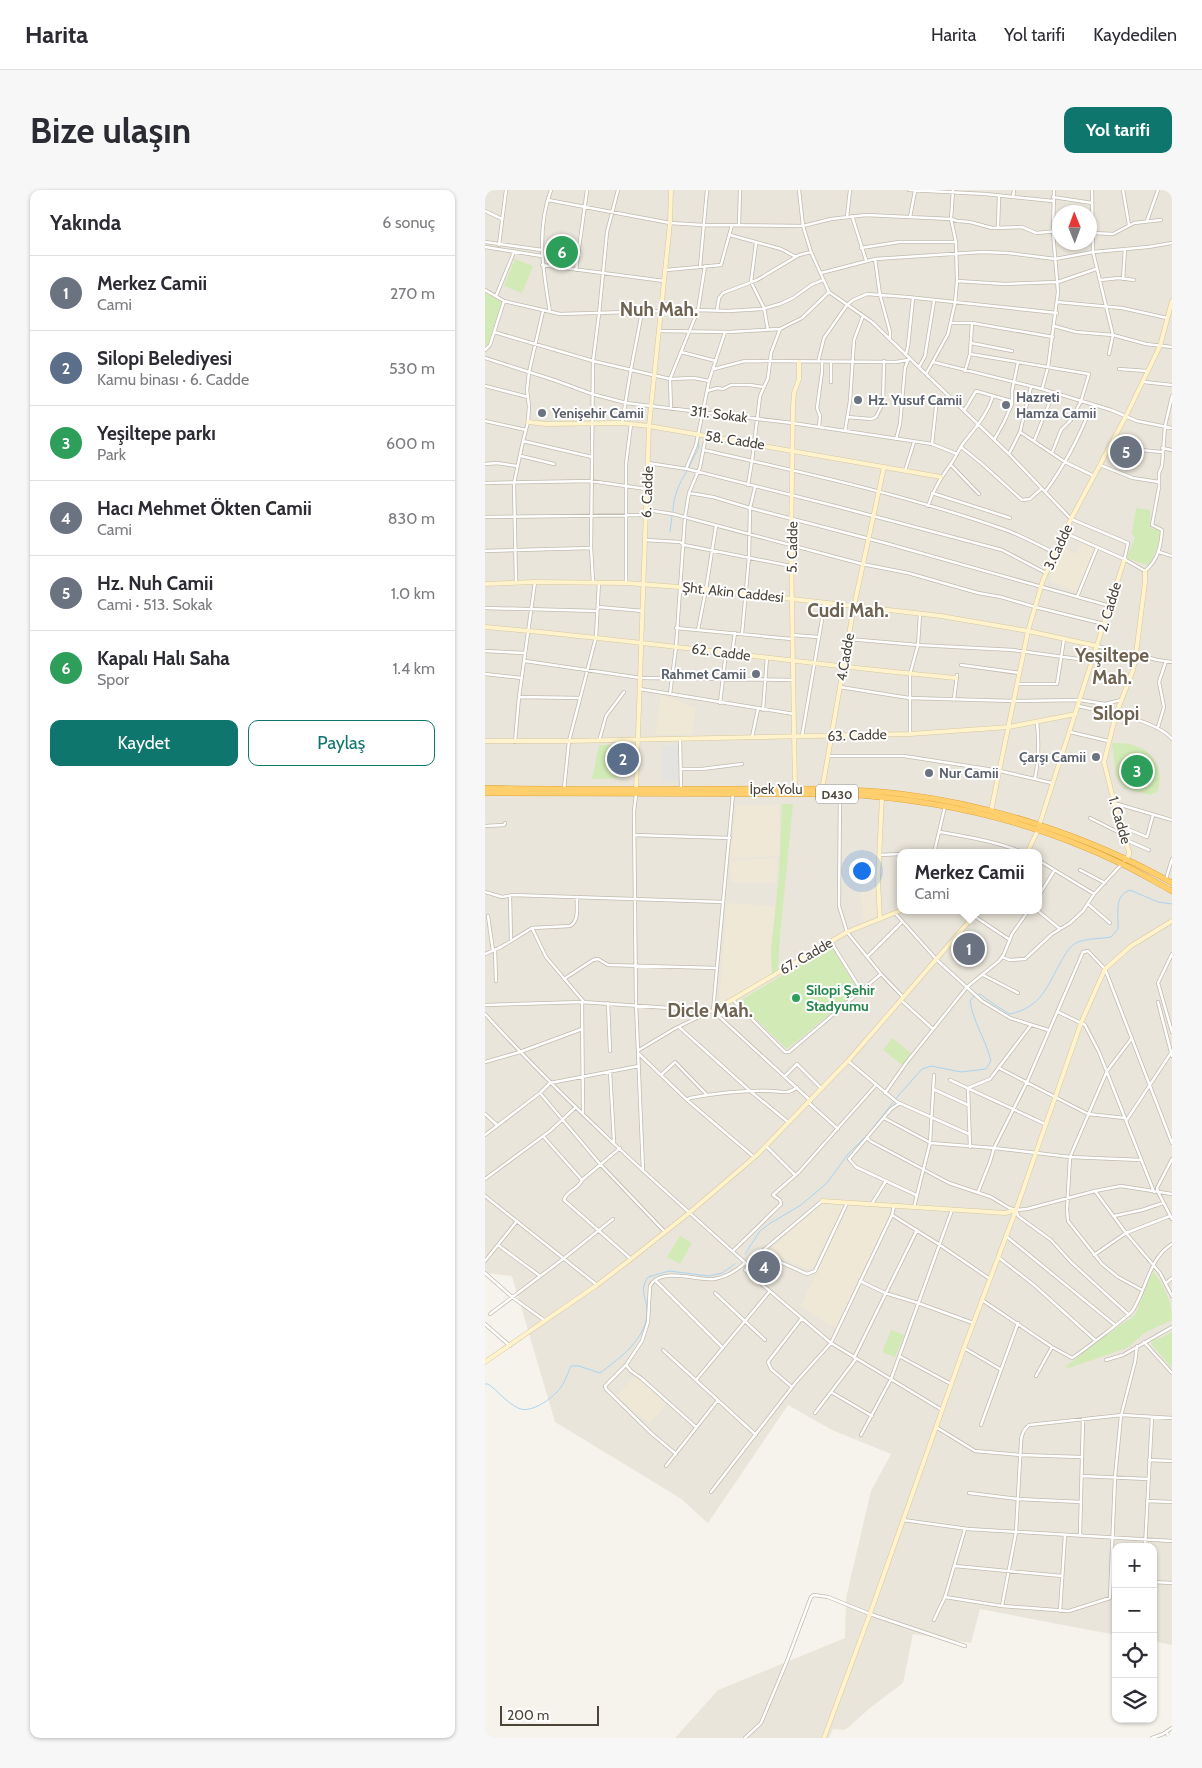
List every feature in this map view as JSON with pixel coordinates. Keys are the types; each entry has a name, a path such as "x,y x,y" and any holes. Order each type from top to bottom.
{"highway":[{"name":"İpek Yolu","path":"485,788 636,792 681,789 822,790 901,794 991,811 1127,859 1172,883"},
{"name":"D430","path":"485,794 636,792 733,794 795,791 882,797 967,810 1039,828 1122,864 1172,891"}],"street":[{"path":"499,245 506,190"},
{"path":"550,312 542,265 542,250 545,212 551,190"},
{"path":"576,270 587,190"},
{"path":"593,582 591,548 591,394 593,360 607,232 618,190"},
{"name":"6. Cadde","path":"636,792 645,584 645,512 649,426 670,223 671,190"},
{"path":"700,267 707,190"},
{"path":"739,225 740,190"},
{"path":"799,190 803,226 811,252 829,292 872,322 1009,454 1071,519 1128,543 1124,560"},
{"path":"847,217 850,190"},
{"path":"909,190 980,194 1053,202 1053,190"},
{"path":"910,217 915,190"},
{"path":"980,194 981,190"},
{"path":"1013,197 1014,190"},
{"path":"1053,197 1093,203 1092,190"},
{"path":"1123,190 1129,226"},
{"path":"1147,221 1157,190"},
{"path":"925,374 948,334 955,303 957,254 951,218 953,192"},
{"path":"998,227 999,196"},
{"path":"548,200 670,223 803,226 831,219 866,215 951,218 992,228 1022,227 1036,233 1052,232"},
{"path":"485,211 503,219"},
{"path":"852,216 866,261"},
{"path":"1097,234 1113,234 1135,223 1161,220"},
{"path":"665,270 721,265 732,225"},
{"path":"730,235 781,250 796,257"},
{"path":"485,242 542,250"},
{"path":"861,248 899,242 956,242"},
{"path":"755,243 751,282 764,308 768,330"},
{"path":"821,273 875,259 982,252 1055,259 1093,252 1172,243"},
{"path":"485,248 542,256"},
{"path":"1123,279 1125,249"},
{"path":"1042,389 1048,367 1057,313 1058,282 1054,250"},
{"path":"496,296 514,252"},
{"path":"717,310 719,298 723,294 757,280 796,257 811,252"},
{"path":"1093,252 1113,335 1109,354"},
{"path":"875,259 890,339"},
{"path":"542,265 664,280"},
{"path":"671,408 670,379 698,310 705,266"},
{"path":"957,281 1005,284 1058,282 1096,269"},
{"path":"485,290 504,300 543,311 560,314 599,314 661,310 764,308 793,298 803,289 823,280"},
{"path":"1100,280 1134,280"},
{"path":"659,332 725,332 780,329 802,318 829,292"},
{"path":"817,362 824,338 847,305 862,295 881,295 1057,313"},
{"path":"906,354 913,298"},
{"path":"485,350 490,345 504,300"},
{"path":"919,367 925,356 934,300"},
{"name":"3.Cadde","path":"991,811 1023,651 1041,586 1071,519 1126,416 1160,346 1172,301"},
{"path":"1057,302 1122,308 1168,319"},
{"path":"517,583 514,483 529,422 529,372 543,311"},
{"path":"622,423 643,311"},
{"path":"845,431 854,340 863,316"},
{"path":"951,323 971,324 1053,338"},
{"path":"965,371 970,354 971,324"},
{"path":"1055,326 1076,332 1113,335 1172,347"},
{"path":"748,485 759,396 768,378 770,360 780,329"},
{"path":"494,332 593,360 670,379 694,378 709,381"},
{"path":"686,469 696,445 709,381 725,332"},
{"path":"971,344 1012,351"},
{"path":"681,351 716,361"},
{"path":"970,354 1089,374 1081,401 1071,420 1061,430 1052,452"},
{"name":"311. Sokak","path":"485,358 591,394 626,403 792,423 932,444 957,454"},
{"path":"714,369 745,361 831,362 909,359"},
{"path":"896,439 900,424 905,368 909,359"},
{"path":"847,417 871,419 876,417 883,403 884,361"},
{"name":"5. Cadde","path":"795,791 791,598 792,423 794,393 799,379 799,362"},
{"path":"819,427 820,416 817,408 822,362"},
{"path":"831,362 831,382"},
{"path":"933,362 1042,389 1092,404 1137,421 1172,428"},
{"path":"994,440 1012,404 1013,382 1017,362"},
{"path":"1119,369 1148,371"},
{"path":"1143,382 1172,385"},
{"path":"707,391 717,388 723,389 731,385 763,387"},
{"path":"485,386 528,397"},
{"path":"1009,454 1021,432 1031,387"},
{"path":"964,411 970,404 975,391 1011,401"},
{"path":"1034,441 1042,426 1053,393"},
{"path":"928,506 932,493 941,477 961,447 979,425 989,408 993,396"},
{"path":"932,444 937,398"},
{"path":"1065,533 1145,571 1151,565 1159,552 1162,530 1152,526 1165,426 1172,399"},
{"path":"1045,492 1065,462 1085,423 1092,404"},
{"path":"485,420 526,430"},
{"name":"58. Cadde","path":"529,422 546,424 622,423 649,426 941,477"},
{"path":"626,582 626,464 631,424"},
{"path":"1021,432 1065,462 1094,476"},
{"path":"670,694 676,647 685,517 689,493 698,472 706,436"},
{"path":"1113,440 1141,450 1172,450"},
{"path":"523,441 592,457"},
{"path":"905,471 914,442"},
{"path":"961,447 1022,500 1030,500 1041,488"},
{"path":"704,450 879,491 1005,530 1055,553"},
{"path":"521,456 554,464"},
{"path":"485,464 497,463 517,466"},
{"path":"648,463 686,469 1001,550 1046,573"},
{"path":"951,464 979,494"},
{"path":"1100,465 1133,478 1159,482"},
{"name":"4.Cadde","path":"822,790 826,756 840,687 853,606 884,466"},
{"path":"485,483 591,481 646,489"},
{"path":"742,634 749,557 750,508 755,487"},
{"path":"689,493 713,497 1110,606"},
{"path":"932,493 1010,518"},
{"path":"485,517 625,515 645,512 685,517 862,564 908,573 1104,624"},
{"path":"698,630 716,526"},
{"path":"645,540 680,542 684,545 791,566"},
{"path":"485,550 591,548"},
{"path":"1077,597 1097,548"},
{"path":"1159,552 1172,556"},
{"name":"2. Cadde","path":"1028,849 1039,828 1124,560"},
{"name":"1. Cadde","path":"1122,864 1127,859 1129,851 1120,826 1104,762 1116,714 1133,670 1145,571"},
{"path":"515,742 519,697 535,582"},
{"path":"564,790 569,741 596,637 599,582"},
{"name":"Şht. Akin Caddesi","path":"485,584 626,582 706,589 920,613 1028,631 1097,646"},
{"path":"802,736 825,602"},
{"path":"485,608 643,611"},
{"path":"910,734 910,674 918,645 920,613"},
{"name":"62. Cadde","path":"485,627 596,637 813,664 956,677"},
{"path":"676,628 742,634 818,637"},
{"path":"732,653 735,633"},
{"path":"848,639 1023,651 1093,661"},
{"path":"1017,684 1057,684 1064,639"},
{"path":"1097,646 1126,655"},
{"path":"485,651 525,653"},
{"path":"720,702 726,652"},
{"path":"1136,654 1172,662"},
{"path":"763,710 767,657"},
{"path":"525,661 641,678 793,680"},
{"path":"1158,727 1164,707 1159,682 1166,661"},
{"path":"961,665 1019,673"},
{"path":"485,674 522,678"},
{"path":"954,699 956,677"},
{"path":"840,687 909,698 1014,701 1080,700 1105,704 1121,700"},
{"path":"640,689 793,714"},
{"path":"599,741 606,716 624,692"},
{"path":"519,697 580,698"},
{"path":"1078,706 1116,714 1158,727 1172,739"},
{"path":"752,737 758,709"},
{"name":"63. Cadde","path":"485,741 599,741 910,734 1009,727 1076,714"},
{"path":"1035,778 1039,740 1037,722"},
{"path":"1070,732 1108,741"},
{"path":"680,739 681,789"},
{"path":"826,756 904,756 1000,771 1035,778 1053,784"},
{"path":"681,769 702,769 742,764"},
{"path":"636,792 634,811 636,1004 643,1170"},
{"path":"713,1011 733,794"},
{"path":"840,794 839,906 847,932 903,999 933,1029"},
{"path":"880,919 878,881 882,797"},
{"path":"1114,803 1171,820 1172,814"},
{"path":"935,849 945,806"},
{"path":"1120,826 1147,836 1153,815"},
{"path":"1091,818 1123,835"},
{"path":"485,826 504,825 505,823"},
{"path":"940,832 983,840 1015,849"},
{"path":"634,835 730,838"},
{"path":"1126,840 1149,850"},
{"path":"879,856 897,854"},
{"path":"1166,879 1172,860"},
{"path":"1042,862 1094,894"},
{"path":"1002,957 1010,960 1025,958 1052,934 1070,923 1122,864"},
{"path":"1042,890 1054,870"},
{"path":"1080,870 1105,882"},
{"path":"485,892 502,897 577,896 723,902"},
{"path":"510,896 511,942"},
{"path":"485,954 511,942 532,928 570,926 574,924 576,920 577,896"},
{"path":"1088,904 1110,923"},
{"path":"895,913 937,960 982,1001 1010,1018 1048,1030"},
{"name":"67. Cadde","path":"713,1011 847,932 895,913"},
{"path":"885,1093 906,1063 967,987 999,961 1026,914"},
{"path":"1042,914 1060,929"},
{"path":"488,916 494,950 496,981"},
{"path":"485,1362 631,1259 754,1157 810,1102 848,1061 974,916 1010,940"},
{"path":"824,1738 870,1614 935,1427 1016,1210 1045,1124 1057,1098 1081,1023 1105,968 1131,946 1172,921"},
{"path":"867,957 903,922"},
{"path":"532,928 547,957 583,1002 583,1114"},
{"path":"831,942 861,990"},
{"path":"978,1192 994,1148 1027,1082 1083,952 1087,951 1105,968 1172,1143"},
{"path":"1172,954 1158,983 1172,1032"},
{"path":"564,979 593,960 598,959 608,965 717,968"},
{"path":"733,1000 785,1052 789,1052 881,974"},
{"path":"983,975 1018,993"},
{"path":"485,1005 583,1002 636,1004 713,1011 797,1087 838,1129"},
{"path":"1126,1120 1171,1055 1157,1002"},
{"path":"608,1003 610,1051"},
{"path":"638,1053 679,1027 713,1011"},
{"path":"1058,1012 1085,1025 1107,1071 1141,1160 1156,1192 1172,1219"},
{"path":"485,1014 550,1083 749,1266"},
{"path":"968,1088 991,1078 1031,1025"},
{"path":"679,1027 789,1123"},
{"path":"485,1062 520,1052 582,1029"},
{"path":"1132,1038 1107,1071 1070,1156 1067,1200 1068,1221 1094,1255 1109,1271 1142,1290"},
{"path":"638,1053 687,1100 754,1157"},
{"path":"848,1061 898,1103 969,1134"},
{"path":"661,1075 675,1062 707,1095"},
{"path":"785,1076 797,1064 822,1089"},
{"path":"485,1135 540,1093 550,1083 639,1066"},
{"path":"999,1068 1088,1114 1126,1120"},
{"path":"610,1072 614,1142"},
{"path":"914,1207 929,1143 933,1075"},
{"path":"950,1080 1045,1124"},
{"path":"733,1251 781,1204 773,1195 796,1175 876,1085"},
{"path":"687,1100 707,1095 749,1090 790,1092 797,1087"},
{"path":"968,1088 970,1147"},
{"path":"933,1089 968,1105"},
{"path":"540,1093 600,1164 664,1231"},
{"path":"898,1103 850,1157 851,1162 856,1167 916,1195"},
{"path":"485,1178 543,1136 576,1107"},
{"path":"485,1114 497,1126"},
{"path":"884,1118 929,1143 1070,1156 1141,1160"},
{"path":"543,1136 582,1180"},
{"path":"867,1138 949,1183 991,1197 1016,1210 1019,1216 1051,1240 1071,1262 1129,1315"},
{"path":"766,1146 796,1175"},
{"path":"620,1148 582,1180 581,1184 566,1194 564,1200 631,1259"},
{"path":"1156,1192 1172,1159"},
{"path":"871,1204 886,1181"},
{"path":"942,1410 831,1343 745,1270 760,1253 822,1201 1005,1213 1067,1200 1095,1191 1126,1186 1172,1194"},
{"path":"1095,1191 1126,1233 1154,1265 1166,1282 1172,1296"},
{"path":"485,1196 597,1284"},
{"path":"760,1253 807,1274 815,1271 847,1203"},
{"path":"1114,1216 1163,1203"},
{"path":"711,1492 792,1387 831,1343 892,1215 894,1206"},
{"path":"861,1435 891,1379 952,1210"},
{"path":"892,1215 990,1279"},
{"path":"1094,1255 1126,1233 1170,1216"},
{"path":"490,1314 613,1219"},
{"path":"485,1261 517,1221"},
{"path":"815,1413 855,1358 917,1230"},
{"path":"1006,1236 1115,1325"},
{"path":"982,1300 1052,1347 1072,1358 1129,1315 1138,1301 1163,1249 1172,1244"},
{"path":"498,1245 540,1276"},
{"path":"998,1257 1034,1285 1095,1340"},
{"path":"676,1454 651,1433 605,1386 626,1365 643,1341 649,1322 651,1286 655,1280 670,1275 713,1279 722,1278 745,1263"},
{"path":"485,1273 512,1297 545,1321"},
{"path":"1166,1282 1172,1278"},
{"path":"655,1280 723,1348"},
{"path":"860,1281 885,1293 973,1323"},
{"path":"696,1380 770,1291"},
{"path":"715,1293 746,1320 765,1340"},
{"path":"792,1387 771,1369 768,1362 802,1318"},
{"path":"981,1425 1018,1323"},
{"path":"485,1324 510,1346"},
{"path":"1106,1360 1123,1355 1172,1327"},
{"path":"1144,1342 1172,1373"},
{"path":"945,1597 1002,1606 1069,1612 1109,1598 1115,1478 1121,1416 1135,1362 1137,1346"},
{"path":"1036,1376 1052,1347"},
{"path":"964,1348 1000,1369"},
{"path":"663,1350 756,1435"},
{"path":"899,1356 951,1384"},
{"path":"626,1365 697,1427"},
{"path":"831,1392 872,1416"},
{"path":"666,1466 717,1400"},
{"path":"1002,1606 1016,1532 1021,1435 1029,1425 1121,1416 1172,1418"},
{"path":"1145,1540 1152,1417"},
{"path":"1080,1536 1083,1420"},
{"path":"935,1427 975,1451 1020,1456 1081,1457"},
{"path":"1149,1460 1172,1462"},
{"path":"1081,1476 1148,1479"},
{"path":"969,1493 1018,1499 1081,1502"},
{"path":"1147,1501 1172,1502"},
{"path":"903,1520 965,1529 1172,1541"},
{"path":"934,1620 945,1597 965,1529"},
{"path":"1060,1611 1065,1535"},
{"path":"955,1566 1062,1576"},
{"path":"1157,1582 1172,1583"},
{"path":"745,1738 761,1723 811,1597 814,1595 823,1595 870,1614 965,1646"},
{"path":"1152,1738 1172,1728"},
{"path":"1166,1732 1170,1738"}],"shaded area":[{"path":"485,190 1172,190 1172,1645 1157,1642 1157,1543 1112,1543 1112,1634 980,1609 971,1643 913,1634 903,1683 845,1730 833,1729 829,1738 675,1738 718,1690 845,1638 846,1598 871,1491 891,1454 832,1430 788,1405 708,1523 680,1498 555,1422 512,1276 485,1273"},
{"path":"1082,543 1095,550 1076,592 1049,580 1064,548 1077,554"},
{"path":"661,694 696,708 691,734 655,735"},
{"path":"678,745 678,778 676,781 662,781 662,746"},
{"path":"779,805 780,856 730,858 736,806"},
{"path":"777,858 776,882 731,882 731,861"},
{"path":"875,882 878,916 864,922 860,883"},
{"path":"727,903 776,906 771,950 772,976 719,1006"},
{"path":"822,1204 844,1206 811,1270 767,1252"},
{"path":"849,1206 889,1208 891,1211 836,1328 801,1306"},
{"path":"635,1377 638,1377 667,1404 649,1424 617,1396"}],"green space":[{"path":"552,241 576,247 573,262 549,256"},
{"path":"515,259 533,266 522,293 504,286"},
{"path":"485,293 500,300 501,304 488,344 485,346"},
{"path":"1136,508 1150,510 1151,528 1159,530 1160,534 1150,564 1147,565 1126,558 1135,538 1132,533"},
{"path":"1113,743 1133,745 1147,752 1152,757 1160,777 1157,792 1150,795 1124,788 1116,775"},
{"path":"599,745 616,745 616,752 613,752 617,769 620,769 619,778 592,779"},
{"path":"782,804 793,804 778,969 772,976 771,950 779,873"},
{"name":"Silopi Şehir Stadyumu","path":"831,946 856,987 853,995 787,1049 738,1002"},
{"path":"892,1038 911,1053 902,1065 883,1050"},
{"path":"680,1236 692,1243 680,1264 667,1257"},
{"path":"1154,1271 1167,1294 1172,1320 1146,1332 1127,1348 1069,1368 1065,1367 1135,1315 1143,1290"},
{"path":"891,1330 904,1335 895,1357 882,1352"},
{"path":"1172,1332 1172,1368 1151,1344 1153,1339 1161,1338"}],"waterway":[{"path":"689,467 699,447 698,442"},
{"path":"673,512 677,490 687,471"},
{"path":"670,532 672,516"},
{"path":"978,995 980,994 1010,1014 1021,1011 1037,1001 1070,948 1080,941 1111,937 1118,929 1118,906 1121,897 1125,893 1130,890 1158,902 1172,904"},
{"path":"745,1254 760,1231 801,1205 827,1183 848,1154 869,1133 922,1069 931,1066 961,1072 986,1069 991,1061 972,1009 970,1001 974,996"},
{"path":"485,1384 488,1384 518,1408 527,1409 538,1406 548,1400 558,1390 565,1381 571,1366 579,1366 600,1373 624,1354 638,1338 646,1320 647,1310 643,1290 648,1277 669,1271 709,1276 722,1273 735,1264"}],"place":[{"name":"Kapalı Halı Saha","path":"562,252"},
{"name":"Hz. Yusuf Camii","path":"858,400"},
{"name":"Hazreti Hamza Camii","path":"1006,405"},
{"name":"Yenişehir Camii","path":"542,413"},
{"name":"Hz. Nuh Camii","path":"1126,452"},
{"name":"Rahmet Camii","path":"756,674"},
{"name":"Çarşı Camii","path":"1096,757"},
{"name":"Silopi Belediyesi","path":"623,759"},
{"name":"Yeşiltepe parkı","path":"1137,771"},
{"name":"Nur Camii","path":"929,773"},
{"name":"Merkez Camii","path":"969,949"},
{"name":"Silopi Şehir Stadyumu","path":"796,998"},
{"name":"Hacı Mehmet Ökten Camii","path":"764,1267"}],"district":[{"name":"Nuh Mah.","path":"659,309"},
{"name":"Cudi Mah.","path":"848,610"},
{"name":"Yeşiltepe Mah.","path":"1112,666"},
{"name":"Silopi","path":"1116,713"},
{"name":"Dicle Mah.","path":"710,1010"}]}
